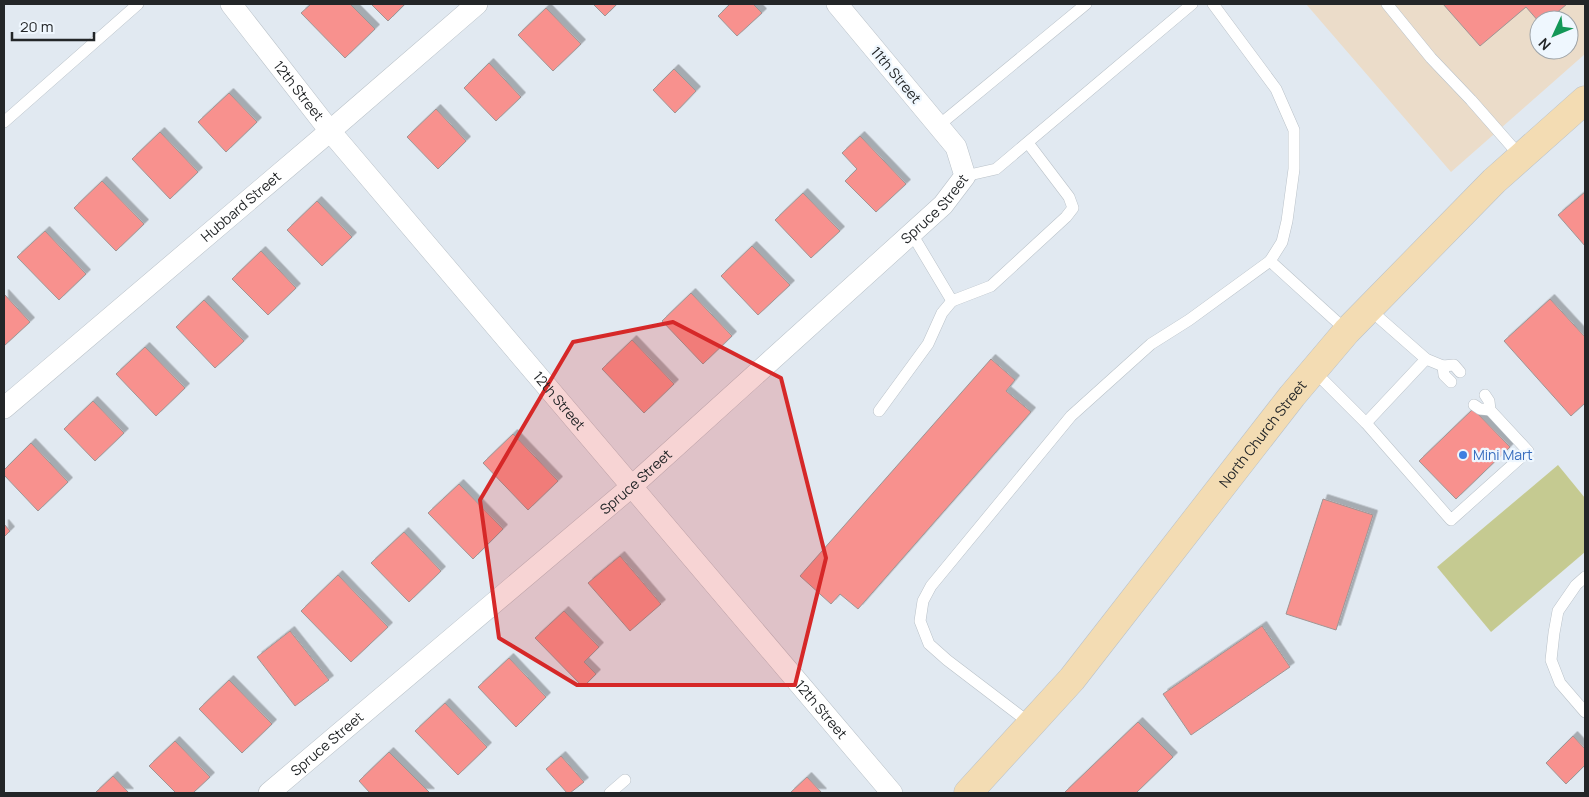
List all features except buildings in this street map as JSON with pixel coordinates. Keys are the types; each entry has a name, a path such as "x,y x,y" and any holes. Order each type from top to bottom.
{"main road":[{"name":"North Church Street","path":"968,793 1072,680 1313,370 1346,331 1520,157 1585,100"}],"street":[{"name":"12th Street","path":"231,4 330,131 892,793"},
{"name":"Hubbard Street","path":"4,408 477,4"},
{"name":"11th Street","path":"837,4 956,147"},
{"name":"Spruce Street","path":"270,793 631,487 943,205 965,176 956,147"}],"lane":[{"path":"4,122 138,4"},
{"path":"938,126 1086,4"},
{"path":"965,176 996,169 1192,4"},
{"path":"1031,724 929,644 920,621 923,601 931,586 1071,416 1151,344 1270,261 1282,242 1287,221 1294,169 1294,130 1276,89 1213,4"},
{"path":"1387,4 1431,58 1472,100 1520,157"},
{"path":"879,411 928,344 942,313 952,301 991,286 1066,217 1073,208 1069,197 1028,142"},
{"path":"912,234 952,301"},
{"path":"1270,261 1346,331"},
{"path":"1369,309 1426,360 1443,366 1454,365 1460,372"},
{"path":"1366,423 1426,360"},
{"path":"1443,366 1444,375 1451,382"},
{"path":"1313,370 1366,423 1451,520 1528,451 1490,410 1489,401 1485,395"},
{"path":"1474,405 1480,409 1490,410"},
{"path":"1585,577 1576,585 1558,611 1551,660 1560,683 1585,712"},
{"path":"610,793 625,780"}],"highlighted area":[{"path":"673,322 781,378 826,558 795,685 577,685 499,638 480,500 573,342"}],"shaded area":[{"path":"1306,4 1585,4 1585,54 1579,59 1579,10 1529,10 1529,60 1578,60 1451,172"}],"green space":[{"path":"1558,465 1585,498 1585,552 1491,632 1437,567"}],"place":[{"name":"Mini Mart","path":"1463,455"}]}
